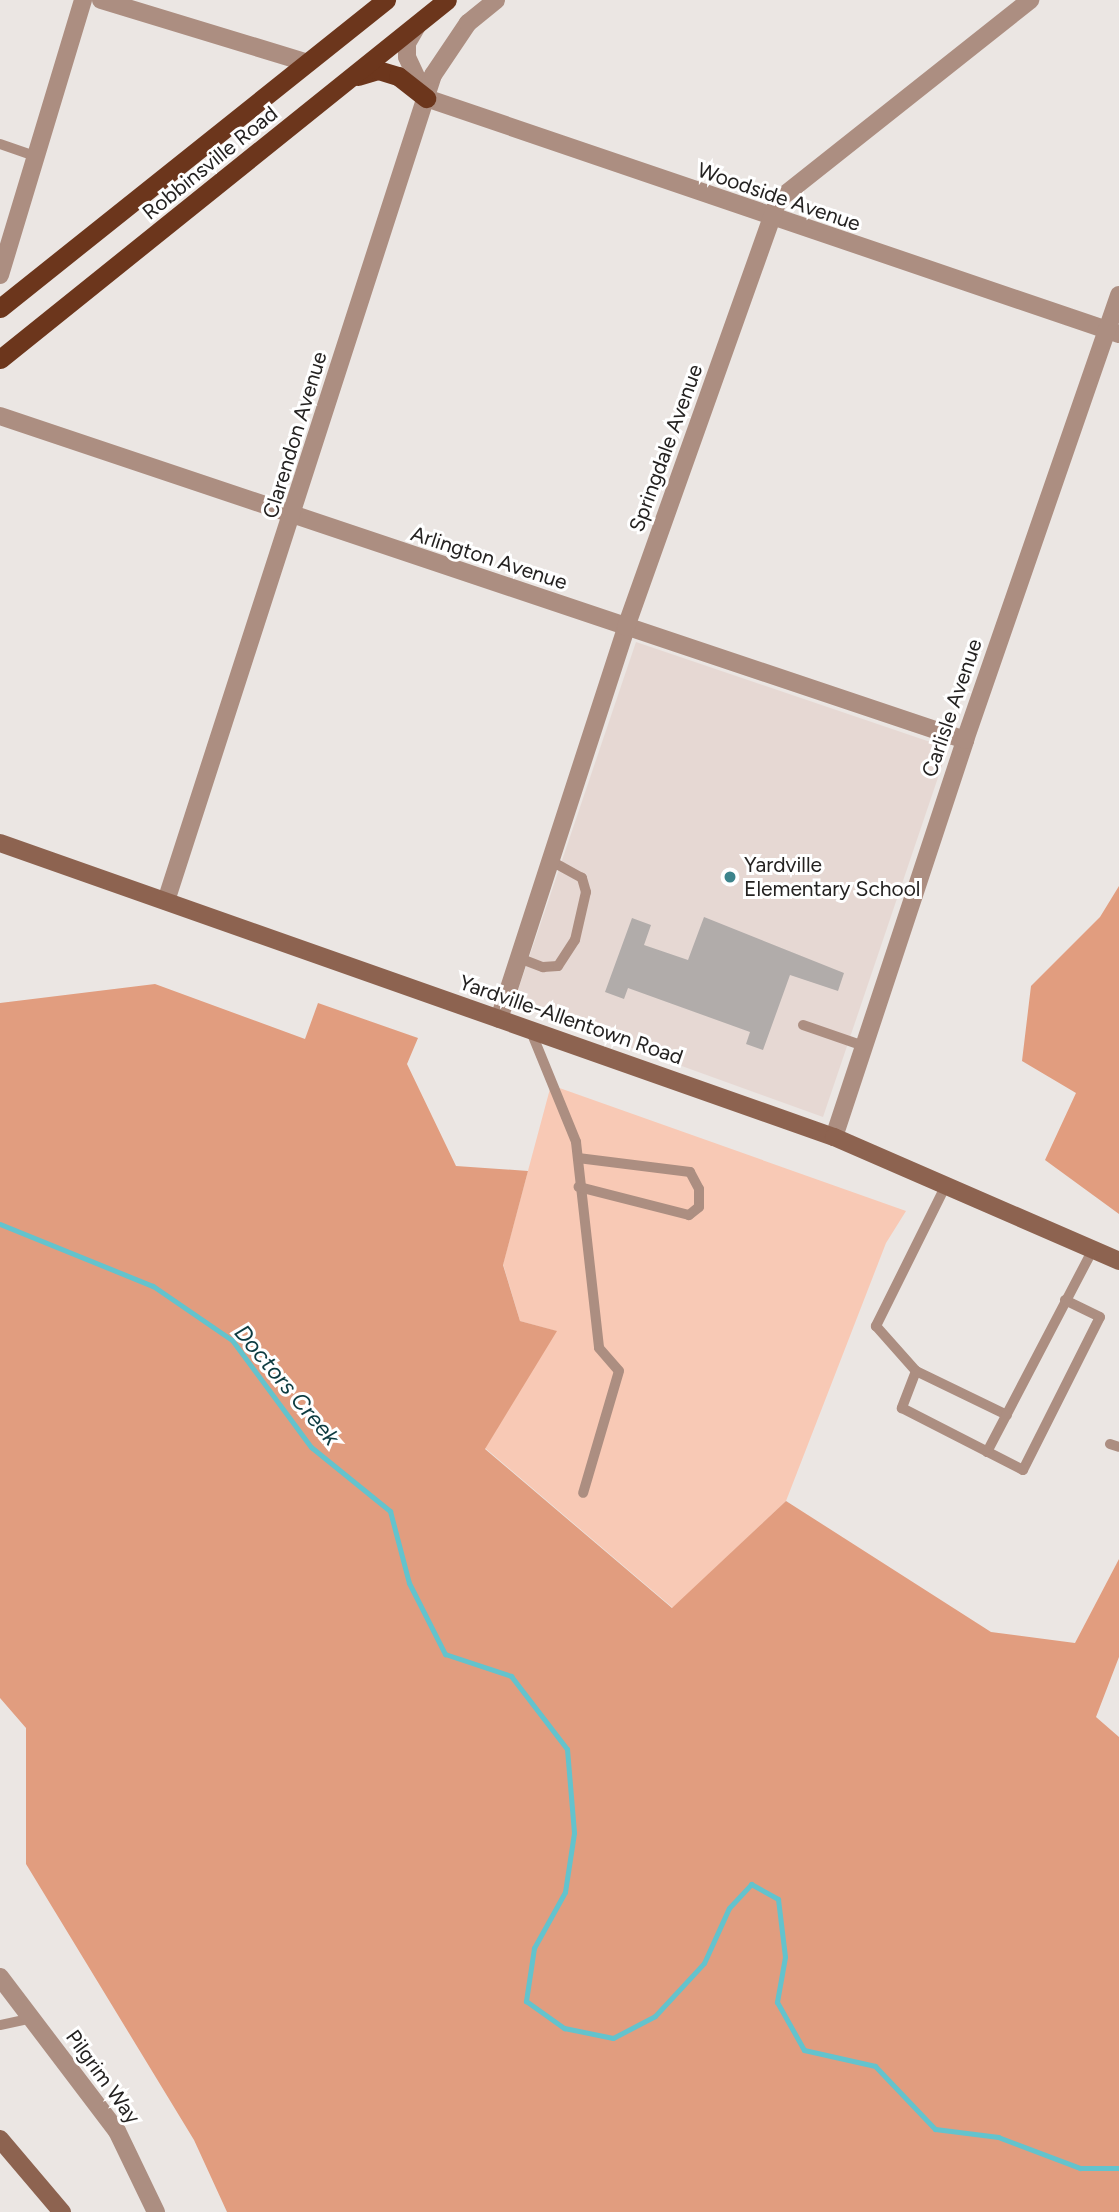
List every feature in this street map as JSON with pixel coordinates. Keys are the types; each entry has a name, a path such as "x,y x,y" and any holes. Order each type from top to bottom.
{"highway":[{"name":"Robbinsville Road","path":"0,308 386,0"},
{"name":"Robbinsville Road","path":"0,360 447,0"},
{"path":"353,77 378,70 398,76 426,98"}],"main road":[{"name":"Yardville-Allentown Road","path":"0,843 834,1137 1119,1261"},
{"path":"0,2139 62,2212"}],"street":[{"path":"0,275 83,0"},
{"path":"101,0 308,62"},
{"name":"Clarendon Avenue","path":"166,901 293,518 426,98 448,51 468,23 496,0"},
{"name":"Springdale Avenue","path":"499,1018 626,627 778,200 1030,0"},
{"path":"417,26 407,43 407,57 426,98"},
{"name":"Woodside Avenue","path":"426,98 772,219 1113,332"},
{"name":"Carlisle Avenue","path":"834,1137 965,740 1113,332 1119,295"},
{"name":"Arlington Avenue","path":"0,416 293,518 965,740"},
{"name":"Pilgrim Way","path":"0,1977 117,2131 156,2212"}],"lane":[{"path":"0,144 37,157"},
{"path":"519,958 543,967 558,966 575,940 586,892 582,878 551,861"},
{"path":"803,1025 864,1046"},
{"path":"530,1029 576,1142 598,1348 619,1371 583,1493"},
{"path":"578,1158 690,1172 699,1189 699,1207 689,1216 579,1187"},
{"path":"947,1184 876,1326 916,1371 1007,1415"},
{"path":"987,1452 1093,1249"},
{"path":"916,1371 902,1408 1023,1470 1100,1317 1065,1300"},
{"path":"0,2025 32,2018"}],"shaded area":[{"name":"Yardville Elementary School","path":"636,642 948,748 823,1117 513,1005"},
{"path":"1119,886 1119,1214 1045,1160 1076,1093 1022,1061 1031,986 1100,917"},
{"path":"155,984 305,1039 318,1003 418,1038 407,1064 456,1166 528,1171 503,1265 520,1321 557,1331 485,1449 672,1608 786,1501 991,1632 1075,1643 1119,1559 1119,1657 1096,1717 1119,1737 1119,2212 227,2212 194,2140 26,1864 26,1728 0,1698 0,1003"},
{"path":"551,1085 906,1211 886,1243 786,1501 673,1608 485,1448 556,1331 520,1321 503,1264"}],"building":[{"path":"704,917 844,973 838,991 790,975 763,1050 746,1044 750,1032 628,988 624,999 605,992 632,918 651,925 644,945 688,960"}],"waterway":[{"name":"Doctors Creek","path":"0,1224 153,1286 232,1340 311,1447 390,1511 409,1583 445,1654 511,1676 567,1749 574,1833 565,1892 534,1948 526,2001 564,2028 613,2038 655,2016 704,1963 729,1908 751,1884 778,1899 785,1957 777,2002 804,2050 875,2066 935,2129 998,2137 1080,2168 1119,2168"}],"place":[{"name":"Yardville Elementary School","path":"730,877"}]}
